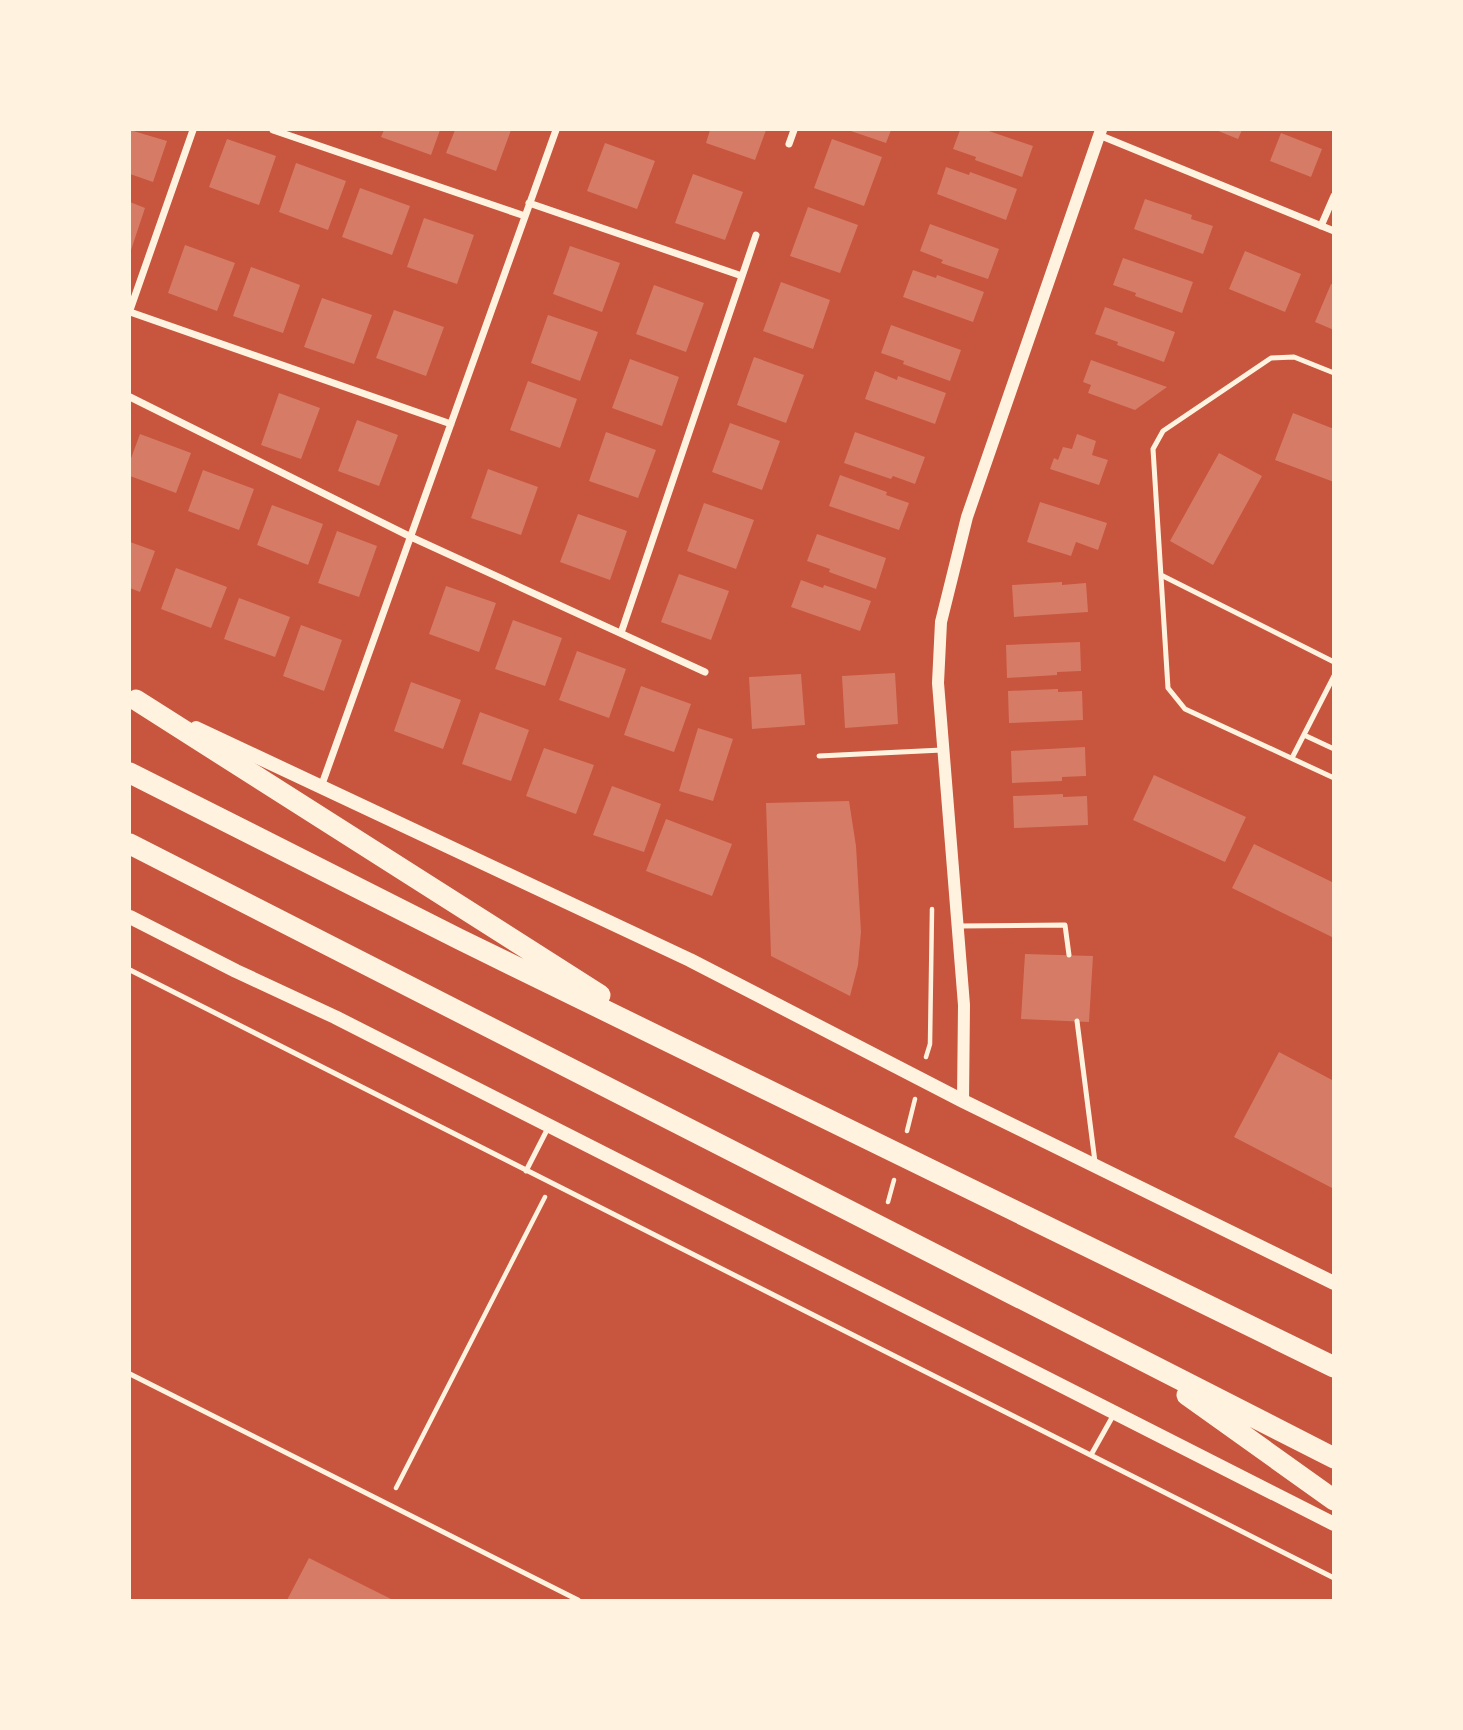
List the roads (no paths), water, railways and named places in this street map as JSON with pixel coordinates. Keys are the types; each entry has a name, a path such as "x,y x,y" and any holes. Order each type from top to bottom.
{"highway":[{"path":"135,700 691,1053"},
{"path":"130,773 691,1053 1334,1367"},
{"path":"130,844 1334,1458"},
{"path":"1131,1355 1334,1500"}],"main road":[{"path":"135,700 690,960 963,1101 1334,1283"},
{"path":"130,918 335,1017 1334,1524"}],"street":[{"path":"193,130 130,311 451,424"},
{"path":"273,130 525,216"},
{"path":"321,787 556,130"},
{"path":"789,144 794,130"},
{"path":"963,1101 964,1005 938,683 941,622 967,517 1100,132 1334,231"},
{"path":"1321,226 1334,196"},
{"path":"529,203 742,276"},
{"path":"621,633 755,235"},
{"path":"130,397 411,537 705,672"}],"lane":[{"path":"1334,373 1294,357 1271,358 1163,430 1153,449 1168,688 1185,709 1334,778"},
{"path":"1161,575 1334,662"},
{"path":"1293,758 1334,676"},
{"path":"1304,735 1334,749"},
{"path":"819,756 944,750"},
{"path":"958,926 1065,925 1069,955"},
{"path":"130,970 1334,1578"},
{"path":"1077,1021 1095,1165"},
{"path":"526,1171 549,1125"},
{"path":"130,1374 578,1601"},
{"path":"1091,1455 1114,1414"}]}
